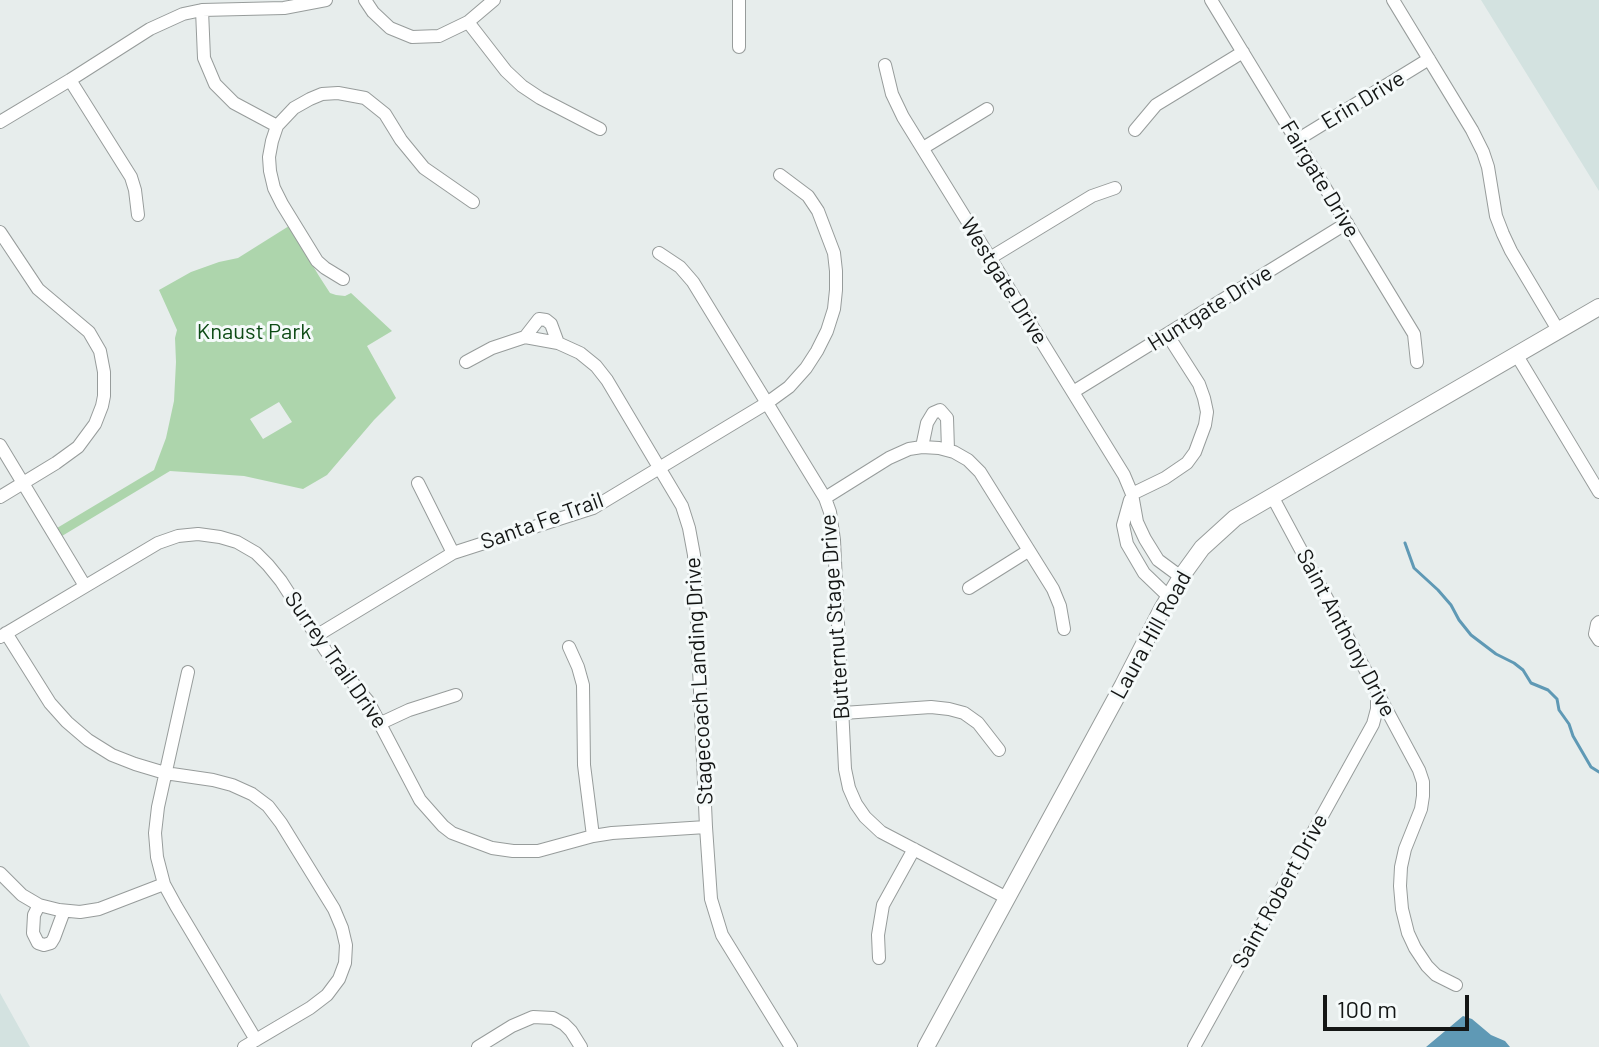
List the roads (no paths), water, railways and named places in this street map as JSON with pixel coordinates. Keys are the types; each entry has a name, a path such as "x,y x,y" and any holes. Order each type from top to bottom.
{"main road":[{"name":"Laura Hill Road","path":"926,1047 1169,597 1202,548 1235,518 1599,307"}],"street":[{"path":"0,122 150,29 183,14 326,0"},
{"path":"365,0 390,28 412,37 439,36 468,22 494,0"},
{"path":"739,0 739,47"},
{"name":"Fairgate Drive","path":"1211,0 1414,334 1417,362"},
{"path":"1393,0 1472,130 1488,167 1496,216 1503,234 1558,330"},
{"path":"202,10 204,58 215,84 234,103 277,126"},
{"path":"468,22 506,71 522,86 600,129"},
{"path":"1135,130 1156,105 1243,52"},
{"name":"Erin Drive","path":"1297,140 1429,59"},
{"name":"Westgate Drive","path":"885,65 896,104 1124,475 1145,539 1158,560 1181,577"},
{"path":"70,80 131,177 138,215"},
{"path":"343,279 317,261 274,188 269,157 272,141 277,126 294,108 322,94 338,93 365,98 385,114 424,168 473,202"},
{"path":"923,148 987,109"},
{"name":"Santa Fe Trail","path":"316,636 453,553 593,508 789,387 806,368 827,331 836,290 834,253 818,211 808,196 780,175"},
{"path":"990,258 1092,196 1115,188"},
{"name":"Huntgate Drive","path":"1073,392 1347,223"},
{"path":"0,232 38,289 89,332 100,351 104,372 104,396 91,430 78,447 0,497"},
{"name":"Butternut Stage Drive","path":"659,253 680,267 693,282 825,498 834,540 845,769 856,804 881,832 1007,898"},
{"name":"Stagecoach Landing Drive","path":"525,337 539,319 546,320 551,324 558,343"},
{"path":"1167,334 1199,384 1207,412 1205,425 1195,452 1187,463 1132,494 1123,525 1127,544 1144,573 1169,597"},
{"name":"Stagecoach Landing Drive","path":"466,362 492,348 525,337 558,343 580,353 607,380 682,506 694,555 711,899 722,935 791,1047"},
{"path":"1516,354 1599,492"},
{"path":"922,447 927,423 933,413 940,410 947,418 948,450"},
{"path":"0,445 85,586"},
{"path":"825,498 909,449 948,450 968,460 980,472 1053,589 1064,629"},
{"path":"418,483 453,553"},
{"name":"Saint Anthony Drive","path":"1272,496 1419,770 1423,796 1401,867 1402,909 1412,941 1427,966 1436,975 1456,985"},
{"name":"Surrey Trail Drive","path":"3,635 158,543 178,536 198,534 220,537 256,553 281,581 326,651 362,692 420,800 452,833 492,848 538,851 612,833 706,827"},
{"path":"969,588 1028,551"},
{"path":"3,635 50,703 88,740 112,755 165,773 232,785 268,806 334,909 346,945 345,963 339,979 327,995 310,1008 244,1047"},
{"path":"569,647 583,685 584,765 593,836"},
{"path":"188,672 165,773 155,833 157,857 164,884 256,1040"},
{"name":"Saint Robert Drive","path":"1194,1047 1373,724 1377,693"},
{"path":"381,723 456,695"},
{"path":"843,713 931,707 949,709 964,713 978,723 999,750"},
{"path":"1367,735 1375,729 1384,728 1402,739"},
{"path":"879,958 878,935 883,905 914,849"},
{"path":"0,873 22,895 39,905 64,911 99,909 164,884"},
{"path":"39,905 34,915 33,933 38,943 44,945 54,938 64,911"},
{"path":"478,1047 533,1017 553,1018 571,1031 581,1047"}],"water":[{"path":"1463,1016 1472,1019 1510,1047 1426,1047"}],"waterway":[{"path":"1405,543 1414,568 1451,605 1471,635 1514,663 1531,683 1548,690 1557,699 1559,710 1573,736 1591,767 1599,772"}],"park label":[{"name":"Knaust Park","path":"254,332"}]}
